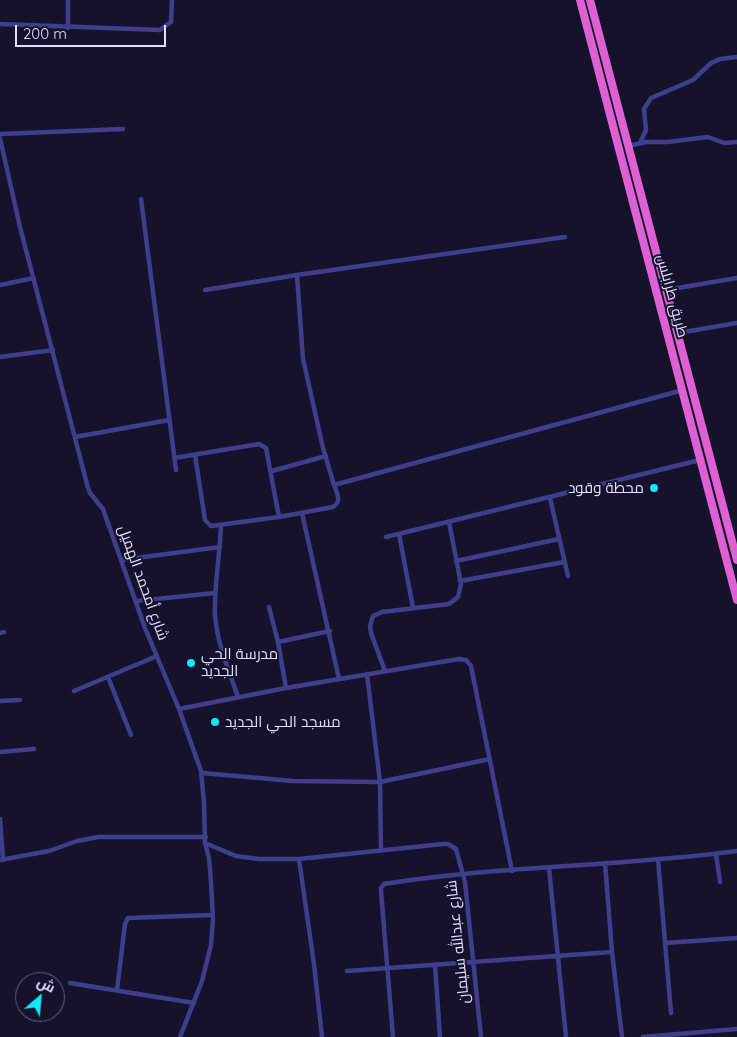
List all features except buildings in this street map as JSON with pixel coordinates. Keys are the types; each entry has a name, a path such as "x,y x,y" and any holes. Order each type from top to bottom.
{"highway":[{"name":"طريق طرابلس","path":"580,0 737,600"},
{"path":"590,0 737,560"}],"street":[{"path":"68,0 68,28"},
{"path":"0,24 160,30 171,22 172,0"},
{"path":"640,143 646,130 644,109 651,98 690,82 704,68 716,61 737,57"},
{"path":"0,136 122,128"},
{"name":"شارع أمحمد الهميل","path":"0,136 88,488 103,509 202,773 212,915 211,945 202,981 180,1037"},
{"path":"628,146 640,143 708,137 724,143 737,142"},
{"path":"141,199 176,470"},
{"path":"204,290 565,236"},
{"path":"195,455 206,522 211,526 335,507 339,500 326,456 303,359 298,275"},
{"path":"0,284 34,278"},
{"path":"666,290 737,278"},
{"path":"678,333 737,323"},
{"path":"0,358 53,350"},
{"path":"334,485 683,390"},
{"path":"76,436 169,420"},
{"path":"174,458 261,444 266,448 272,471 279,517"},
{"path":"272,471 326,456"},
{"path":"386,537 700,460"},
{"path":"550,498 568,576"},
{"path":"302,513 330,631 339,679"},
{"path":"385,671 371,633 371,620 376,614 449,604 458,597 460,581 449,522"},
{"path":"221,525 215,615 219,640 238,697"},
{"path":"400,534 413,608"},
{"path":"456,561 559,539"},
{"path":"121,560 220,547"},
{"path":"460,581 564,562"},
{"path":"136,601 215,593"},
{"path":"269,607 278,642 286,688"},
{"path":"278,642 330,631"},
{"path":"74,691 157,656"},
{"path":"179,709 367,674 459,659 466,660 471,666 512,871"},
{"path":"0,819 2,860 49,851 98,836 206,840 236,856 250,859 299,859 381,851 380,782 367,674"},
{"path":"108,677 131,735"},
{"path":"0,701 20,700"},
{"path":"0,752 34,749"},
{"path":"202,773 293,781 380,782 490,759"},
{"name":"شارع عبدالله سليمان","path":"381,851 443,844 453,846 458,853 464,875 481,1037"},
{"path":"393,1037 382,886 464,875 737,851"},
{"path":"716,854 720,882"},
{"path":"299,859 322,1037"},
{"path":"658,859 671,1013"},
{"path":"604,863 622,1037"},
{"path":"549,868 566,1037"},
{"path":"117,990 124,924 128,918 212,915"},
{"path":"665,943 737,938"},
{"path":"347,971 612,952"},
{"path":"435,965 440,1037"},
{"path":"70,983 194,1003"},
{"path":"643,1037 737,1030"}],"place":[{"name":"محطة وقود","path":"654,488"},
{"name":"مدرسة الحي الجديد","path":"191,663"},
{"name":"مسجد الحي الجديد","path":"215,722"}]}
